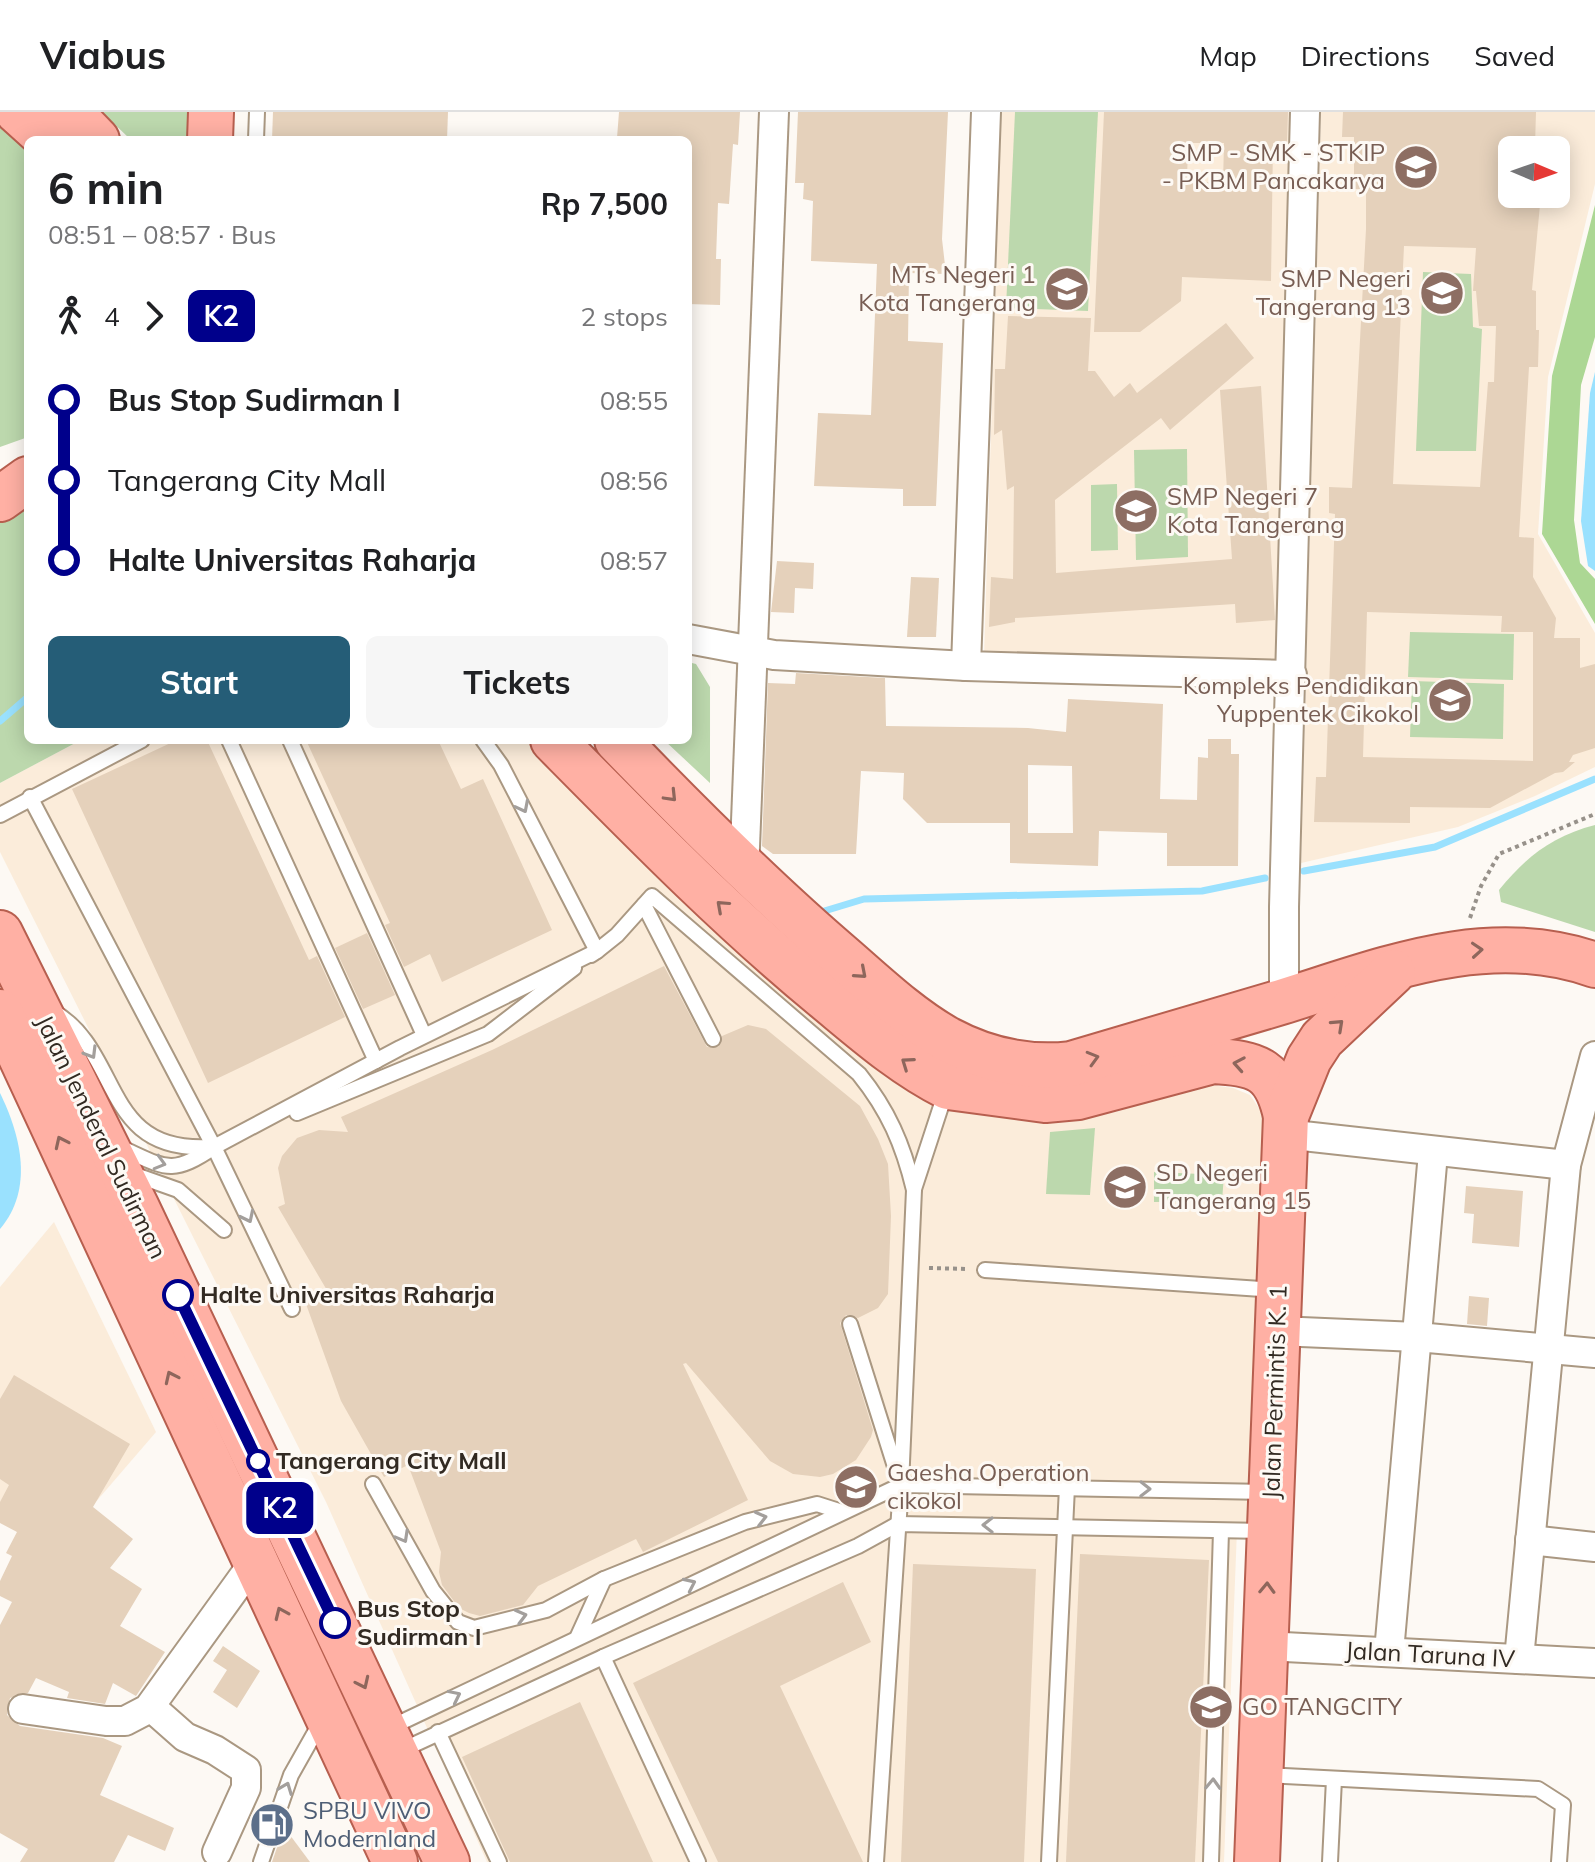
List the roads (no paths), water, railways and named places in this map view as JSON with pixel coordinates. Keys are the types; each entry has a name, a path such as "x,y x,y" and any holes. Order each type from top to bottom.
{"main road":[{"path":"18,112 45,136"},
{"path":"70,112 93,136"},
{"path":"210,136 211,112"},
{"path":"0,462 24,455"},
{"path":"0,499 24,482"},
{"path":"556,744 662,887 779,960 922,1074 948,1087 1045,1100 1078,1097 1213,1061 1234,1062 1263,1070 1276,1082 1285,1125"},
{"path":"621,744 744,872 910,1015 948,1039 1019,1065 1071,1064 1401,965 1460,951 1537,950 1595,965"},
{"name":"Jalan Jenderal Sudirman","path":"0,933 18,1007 257,1558 395,1862"},
{"name":"Jalan Permintis K. 1","path":"1257,1862 1285,1125 1309,1059 1322,1039 1401,965"},
{"name":"Jalan Jenderal Sudirman","path":"18,1007 111,1155 447,1862"}],"street":[{"path":"744,872 774,112"},
{"path":"966,666 986,112"},
{"path":"1284,1001 1305,112"},
{"path":"692,640 752,651 966,666 1292,675"},
{"path":"1519,1659 1551,1348 1566,1165 1595,1056"},
{"path":"1285,1125 1433,1153 1566,1165"},
{"path":"1389,1652 1433,1153"},
{"path":"1279,1311 1417,1337 1595,1353"},
{"path":"1530,1540 1595,1547"},
{"path":"23,1709 125,1721 151,1707 257,1558"},
{"name":"Jalan Taruna IV","path":"1265,1646 1595,1663"},
{"path":"151,1707 185,1737 215,1750 246,1770 246,1788 217,1852"}],"lane":[{"path":"256,136 257,112"},
{"path":"0,815 134,744"},
{"path":"231,744 376,1061"},
{"path":"292,744 424,1035"},
{"path":"486,744 501,765 597,951"},
{"path":"30,797 214,1147 292,1309"},
{"path":"18,1007 72,1022 135,1127 159,1142 190,1148 214,1147 488,1034 617,935 662,887"},
{"path":"662,887 713,1039"},
{"path":"662,887 859,1074 884,1105 904,1147 914,1190 901,1485 876,1862"},
{"path":"111,1155 165,1167 189,1165 214,1147 424,1035 597,951"},
{"path":"914,1190 948,1087"},
{"path":"111,1155 178,1190 224,1230"},
{"path":"985,1270 1279,1311"},
{"path":"850,1324 901,1485"},
{"path":"373,1484 433,1591 458,1622 474,1628 546,1610 604,1579 745,1522 817,1504 842,1512"},
{"path":"391,1742 491,1679 901,1485 1067,1487 1271,1511"},
{"path":"1049,1862 1067,1487"},
{"path":"391,1742 438,1732 858,1546 898,1524 1066,1525 1221,1531 1271,1511"},
{"path":"1211,1862 1221,1531"},
{"path":"578,1636 604,1579"},
{"path":"603,1657 698,1862"},
{"path":"491,1679 502,1704"},
{"path":"261,1862 291,1775 327,1712"},
{"path":"438,1732 499,1862"},
{"path":"1261,1774 1538,1789 1554,1796 1563,1805 1559,1862"},
{"path":"1330,1862 1334,1779"}],"water":[{"path":"1595,372 1595,571 1588,566 1581,521 1590,393"},
{"path":"0,1093 14,1127 21,1162 17,1197 0,1229"}],"waterway":[{"path":"0,721 24,700"},
{"path":"1304,871 1435,847 1595,779"},
{"path":"821,912 864,899 1202,891 1265,878"}],"place":[{"name":"SMP - SMK - STKIP - PKBM Pancakarya","path":"1416,167"},
{"name":"MTs Negeri 1 Kota Tangerang","path":"1067,289"},
{"name":"SMP Negeri Tangerang 13","path":"1442,293"},
{"name":"SMP Negeri 7 Kota Tangerang","path":"1136,511"},
{"name":"Kompleks Pendidikan Yuppentek Cikokol","path":"1450,700"},
{"name":"SD Negeri Tangerang 15","path":"1125,1187"},
{"name":"Halte Universitas Raharja","path":"178,1295"},
{"name":"Tangerang City Mall","path":"258,1461"},
{"name":"Gaesha Operation cikokol","path":"856,1487"},
{"name":"Bus Stop Sudirman I","path":"335,1623"},
{"name":"GO TANGCITY","path":"1211,1707"},
{"name":"SPBU VIVO Modernland","path":"272,1825"}]}
